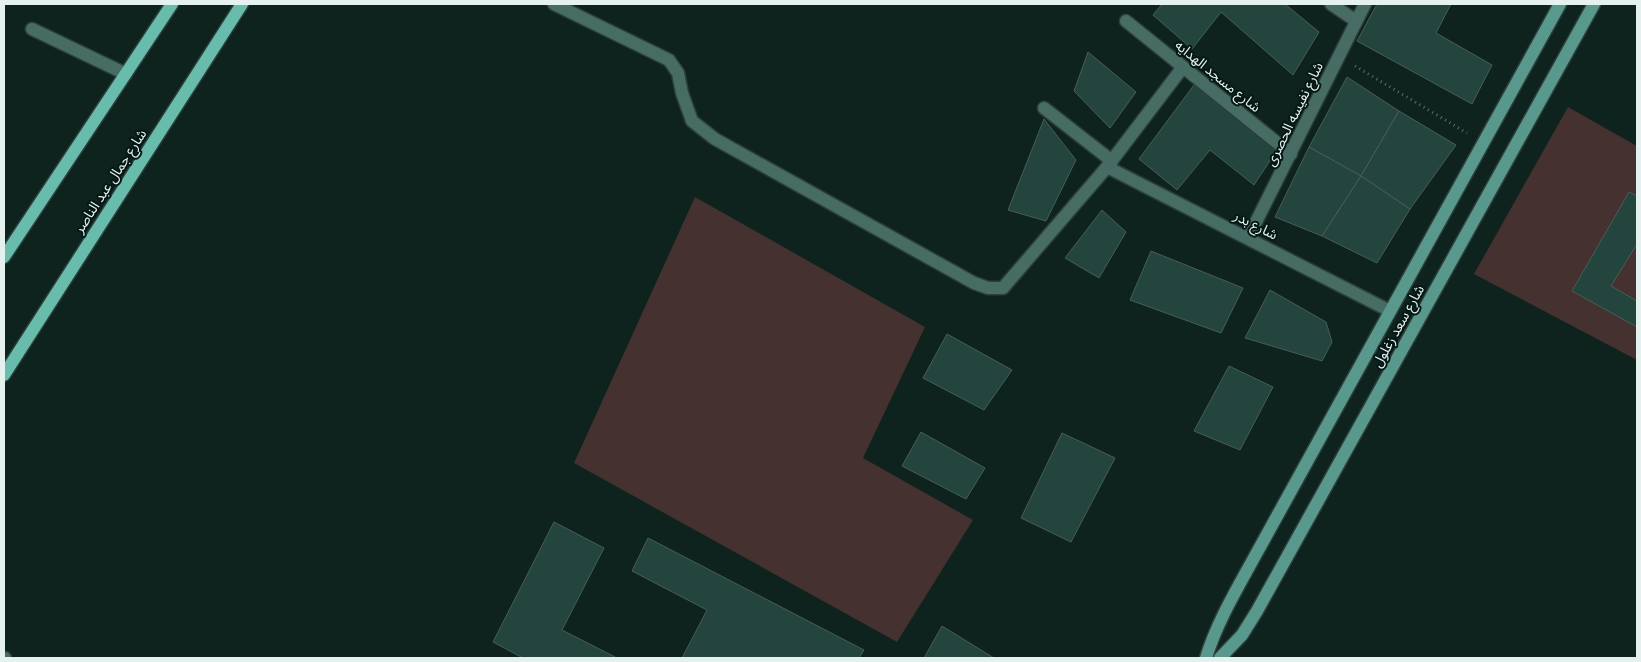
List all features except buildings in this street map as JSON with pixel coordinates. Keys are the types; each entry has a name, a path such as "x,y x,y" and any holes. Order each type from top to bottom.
{"main road":[{"path":"4,257 172,4"},
{"name":"شارع جمال عبد الناصر","path":"4,375 242,4"},
{"name":"شارع سعد زغلول","path":"1206,658 1225,612 1482,142 1560,4"},
{"name":"شارع سعد زغلول","path":"1220,658 1242,634 1257,611 1594,4"}],"street":[{"path":"554,4 669,60 678,73 682,93 692,121 714,138 974,283 988,288 1003,288 1110,164 1183,67"},
{"path":"1331,4 1356,22"},
{"name":"شارع نفيسه الحصرى","path":"1248,238 1365,4"},
{"name":"شارع مسجد الهدايه","path":"1126,21 1291,154"},
{"path":"32,29 126,74"},
{"name":"شارع بدر","path":"1044,108 1110,164 1248,238 1390,310"}],"path":[{"path":"1339,57 1482,142"}],"shaded area":[{"path":"1568,107 1637,146 1637,360 1474,274"},
{"path":"695,197 925,327 863,458 973,520 897,642 574,463"}]}
